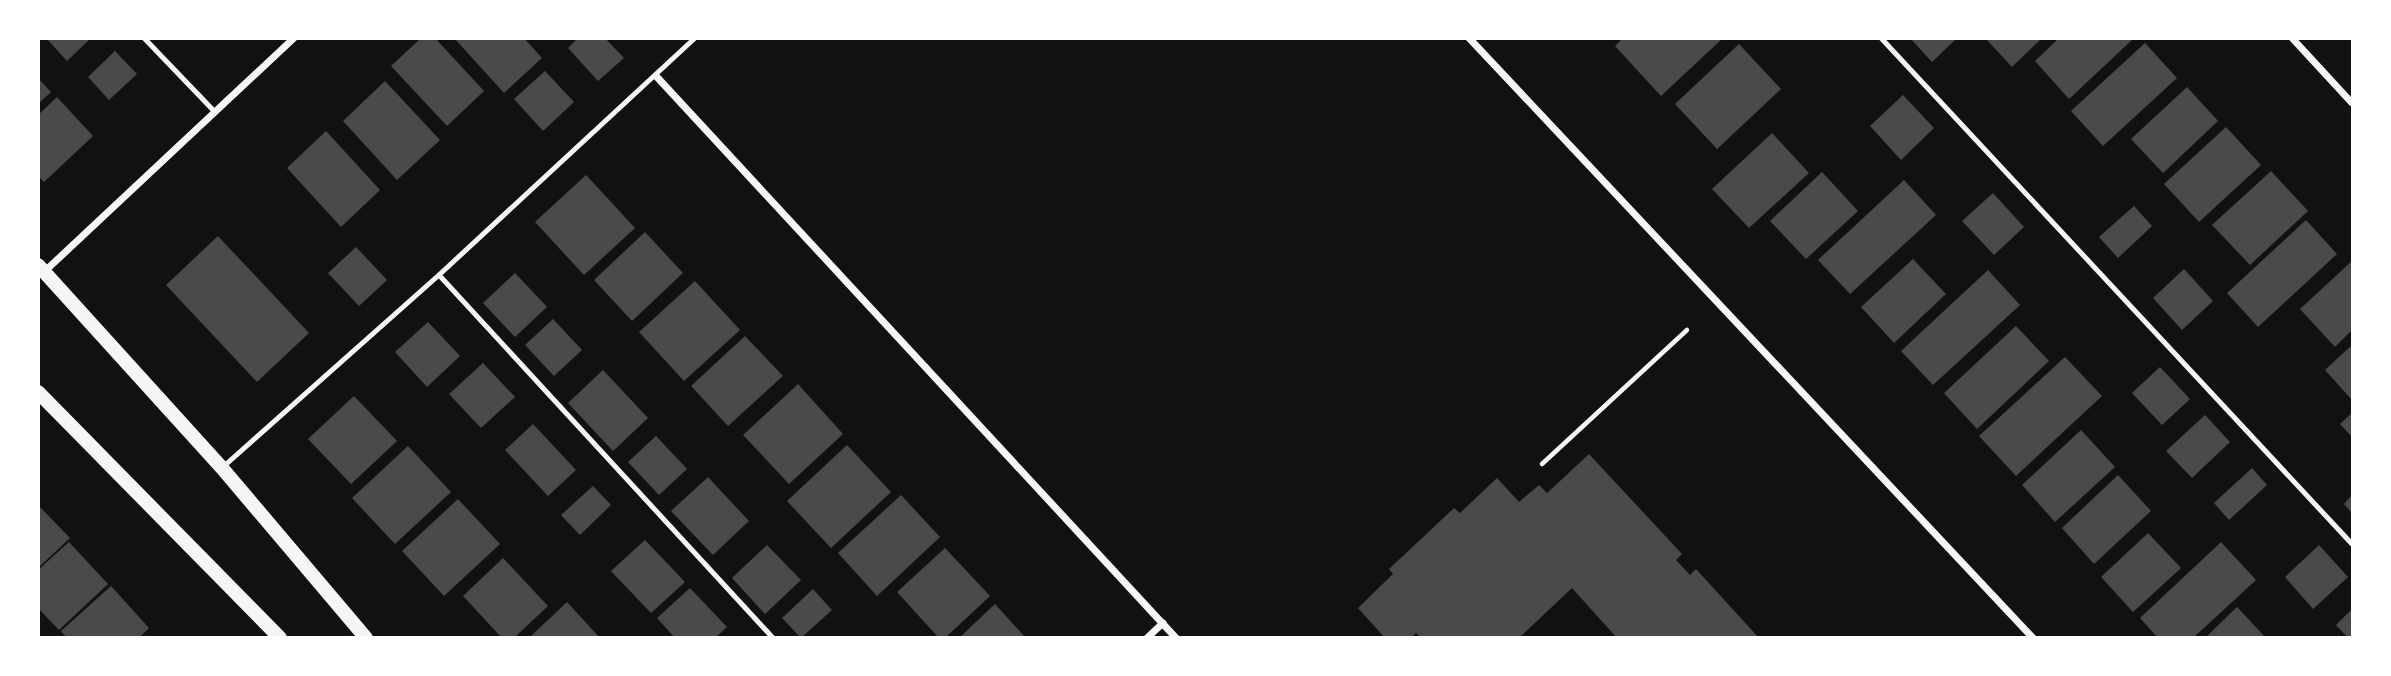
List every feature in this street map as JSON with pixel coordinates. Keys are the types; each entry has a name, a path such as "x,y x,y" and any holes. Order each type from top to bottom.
{"main road":[{"path":"41,268 222,468 366,638"},
{"path":"38,392 280,638"}],"street":[{"path":"41,268 294,38"},
{"path":"1469,38 2033,638"},
{"path":"2292,38 2353,103"},
{"path":"656,76 1177,638"},
{"path":"1147,638 1163,623"}],"lane":[{"path":"144,38 215,112"},
{"path":"222,468 439,275 695,38"},
{"path":"1881,38 2353,544"},
{"path":"439,275 773,638"}],"path":[{"path":"1542,464 1686,330"}],"building":[{"path":"46,38 91,38 67,61"},
{"path":"421,38 435,38 484,91 447,126 391,66"},
{"path":"454,38 524,38 542,58 504,93"},
{"path":"578,38 605,38 624,58 598,81 568,48"},
{"path":"1623,38 1723,38 1661,96 1615,46"},
{"path":"1910,38 1957,38 1932,62"},
{"path":"1985,38 2042,38 2012,67"},
{"path":"2059,38 2134,38 2069,99 2035,61"},
{"path":"2145,43 2177,78 2103,146 2071,111"},
{"path":"1739,44 1781,89 1717,149 1675,104"},
{"path":"115,51 137,74 109,100 88,77"},
{"path":"545,71 574,102 543,131 514,99"},
{"path":"38,78 51,92 38,104"},
{"path":"385,81 440,140 397,180 343,121"},
{"path":"2187,87 2218,121 2163,173 2131,139"},
{"path":"1903,95 1934,128 1901,160 1870,126"},
{"path":"57,97 93,136 44,182 38,176 38,115"},
{"path":"2226,127 2261,165 2199,222 2164,184"},
{"path":"326,131 380,190 341,227 287,168"},
{"path":"1772,133 1809,173 1749,228 1712,189"},
{"path":"2271,171 2308,211 2250,265 2212,225"},
{"path":"1822,172 1858,211 1806,259 1770,221"},
{"path":"586,175 635,228 584,275 535,222"},
{"path":"1904,180 1936,215 1850,294 1818,260"},
{"path":"1993,193 2024,227 1994,255 1962,221"},
{"path":"2134,206 2152,226 2118,258 2099,237"},
{"path":"2306,220 2337,254 2258,327 2227,293"},
{"path":"645,232 683,273 632,321 594,280"},
{"path":"218,236 309,333 257,382 166,285"},
{"path":"356,247 387,280 359,306 328,273"},
{"path":"1913,259 1946,294 1894,343 1861,307"},
{"path":"2352,261 2352,330 2335,347 2300,309"},
{"path":"2184,269 2213,301 2182,330 2153,298"},
{"path":"1988,270 2020,305 1933,385 1901,351"},
{"path":"515,273 547,307 515,337 483,303"},
{"path":"695,281 740,330 684,381 639,332"},
{"path":"553,319 582,350 554,376 525,345"},
{"path":"428,322 460,356 427,387 395,352"},
{"path":"2016,326 2049,361 1977,429 1944,393"},
{"path":"745,336 783,376 728,426 691,386"},
{"path":"2352,345 2352,400 2325,370"},
{"path":"2065,357 2102,396 2016,476 1979,436"},
{"path":"483,363 515,397 481,428 449,394"},
{"path":"2160,367 2190,399 2162,425 2132,393"},
{"path":"603,370 648,418 613,451 568,403"},
{"path":"798,384 843,434 789,484 743,435"},
{"path":"354,396 397,441 351,484 308,439"},
{"path":"2352,413 2352,437 2340,424"},
{"path":"2205,415 2230,442 2192,478 2166,451"},
{"path":"533,424 576,470 548,496 505,450"},
{"path":"2081,430 2115,467 2055,522 2022,485"},
{"path":"656,436 687,469 659,495 628,462"},
{"path":"847,445 891,492 831,548 787,501"},
{"path":"408,446 451,492 395,544 352,498"},
{"path":"1589,454 1682,554 1676,560 1690,575 1696,569 1759,638 1617,638 1572,588 1519,638 1421,638 1416,633 1411,638 1385,638 1358,608 1393,574 1389,569 1454,508 1460,513 1497,478 1519,502 1539,485 1547,493"},
{"path":"2252,468 2267,485 2229,520 2214,503"},
{"path":"2118,475 2151,511 2094,564 2062,528"},
{"path":"708,477 749,521 713,555 671,511"},
{"path":"593,486 611,505 580,535 561,515"},
{"path":"901,495 940,537 877,596 838,553"},
{"path":"2352,495 2352,513 2344,504"},
{"path":"458,499 500,544 444,596 402,551"},
{"path":"38,505 70,538 38,568"},
{"path":"2148,533 2181,568 2133,612 2101,577"},
{"path":"645,540 685,582 651,613 611,571"},
{"path":"69,542 108,584 59,630 38,608 38,570"},
{"path":"2221,542 2256,580 2193,638 2158,638 2140,618"},
{"path":"767,545 801,580 765,614 732,578"},
{"path":"2319,545 2348,577 2313,609 2285,577"},
{"path":"945,548 990,596 945,638 939,638 897,592"},
{"path":"503,558 548,606 514,638 502,638 463,596"},
{"path":"111,586 149,628 139,638 67,638 61,631"},
{"path":"690,588 727,627 715,638 675,638 657,618"},
{"path":"813,589 832,610 801,638 782,618"},
{"path":"567,602 600,638 529,638"},
{"path":"995,604 1026,638 959,638"},
{"path":"2237,607 2266,638 2205,638"},
{"path":"2352,609 2352,638 2348,638 2336,625"}]}
